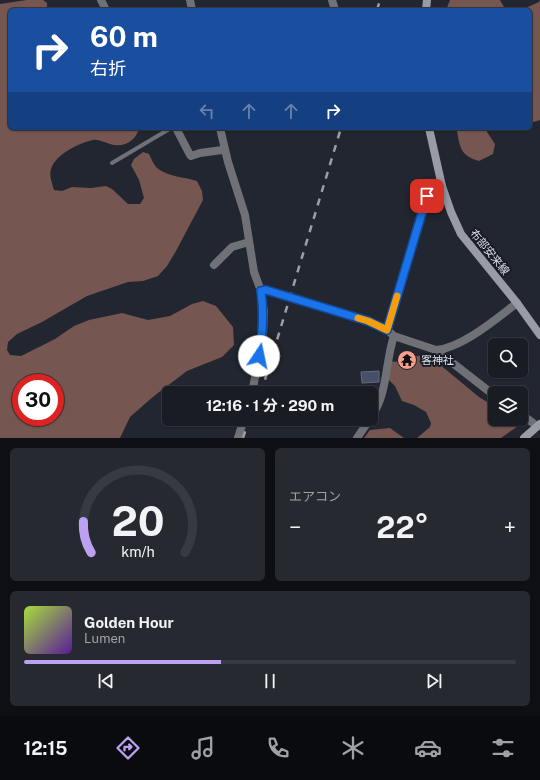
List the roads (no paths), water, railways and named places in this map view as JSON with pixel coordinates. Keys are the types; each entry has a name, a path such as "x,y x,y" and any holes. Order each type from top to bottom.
{"main road":[{"name":"布部安来線","path":"429,130 442,186 451,212 461,234 517,303 540,335"},
{"path":"524,438 539,425"}],"street":[{"path":"177,130 191,156 200,153 222,150"},
{"path":"220,130 228,162 245,215 254,272 261,291 264,312 263,335 253,386"},
{"path":"387,330 425,205 429,187 442,186"},
{"path":"214,265 232,246 249,242"},
{"path":"261,291 266,290 368,321 387,330 394,336 436,350 488,391"},
{"path":"436,350 446,349 460,344 517,303"},
{"path":"378,403 394,336"},
{"path":"528,418 539,425"},
{"path":"238,438 242,426"},
{"path":"357,438 365,426"}],"lane":[{"path":"112,163 168,130"}],"railway":[{"path":"378,8 380,0"},
{"path":"263,386 340,130"},
{"path":"243,438 247,426"}],"place":[{"name":"客神社","path":"407,360"}]}
